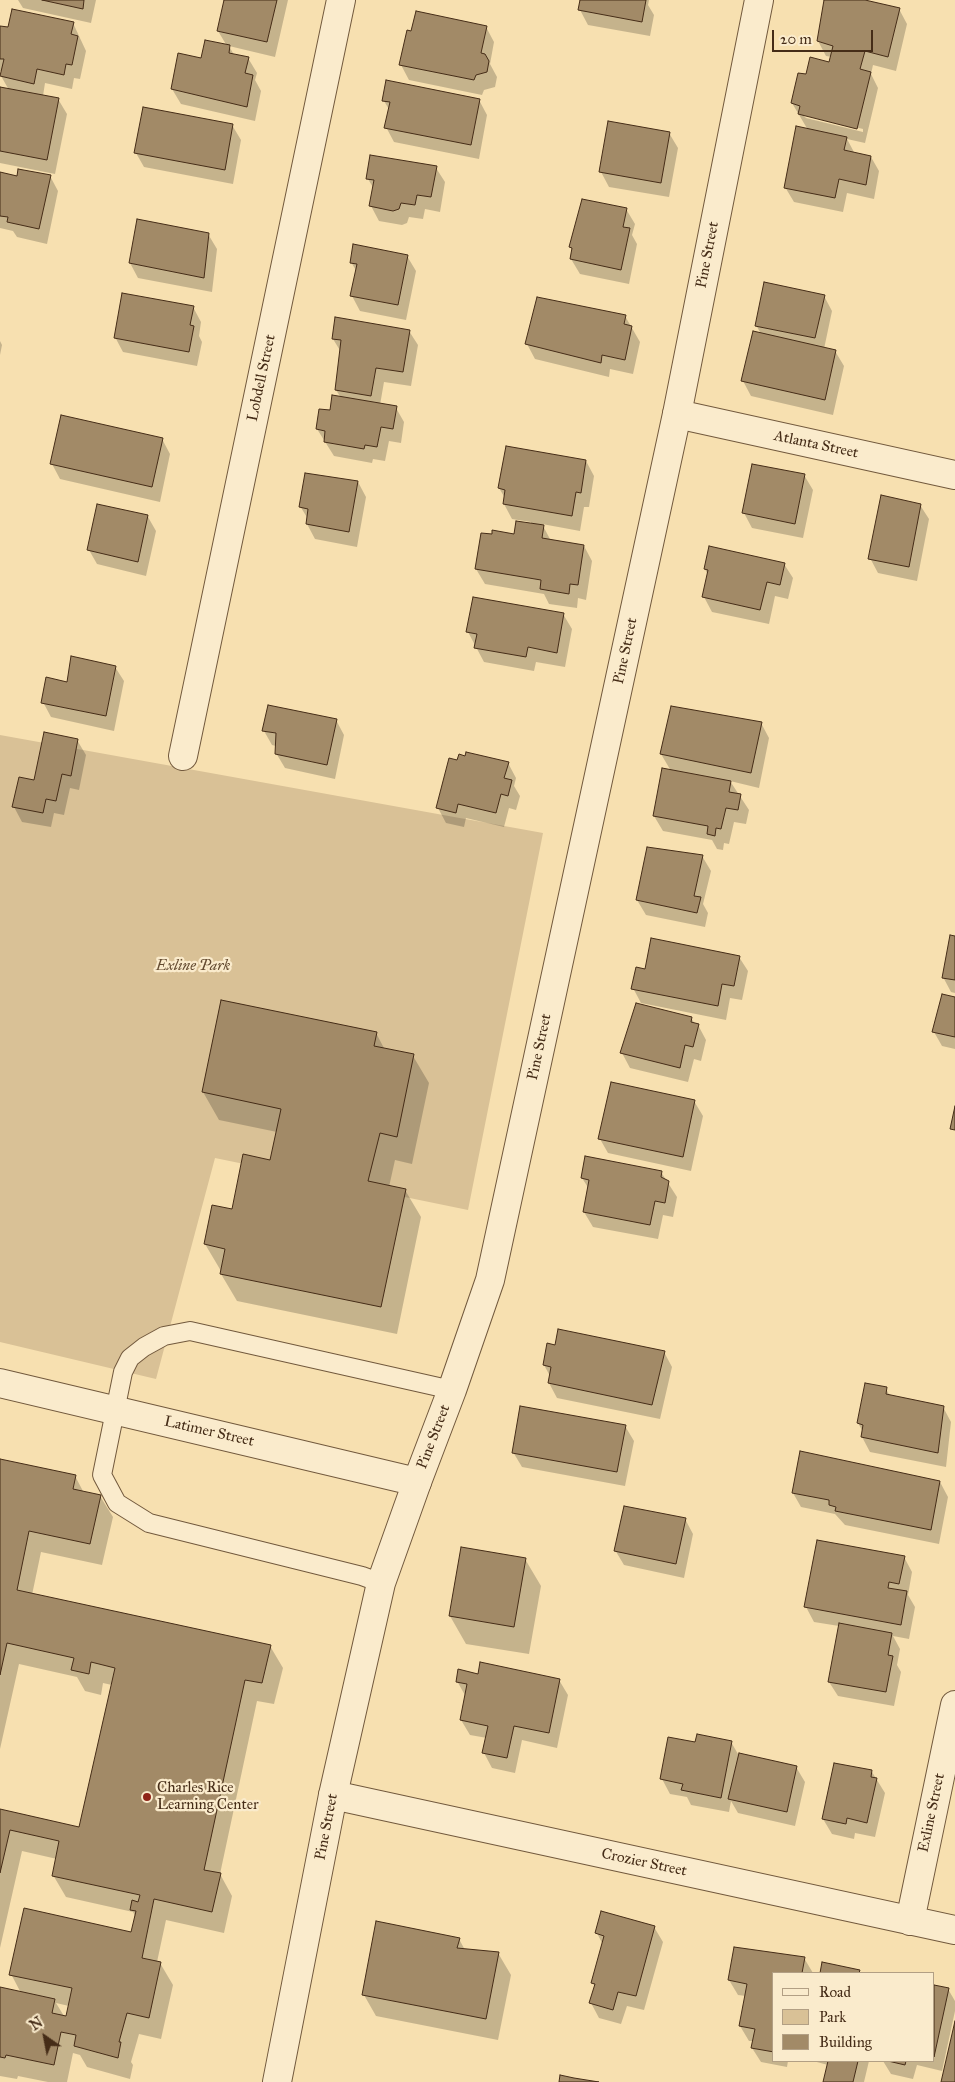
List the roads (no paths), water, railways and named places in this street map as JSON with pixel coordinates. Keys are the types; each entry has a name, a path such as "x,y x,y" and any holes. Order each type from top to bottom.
{"street":[{"name":"Lobdell Street","path":"183,756 340,0"},
{"name":"Pine Street","path":"277,2082 333,1795 381,1583 490,1280 676,414 759,0"},
{"name":"Atlanta Street","path":"676,414 955,475"},
{"name":"Latimer Street","path":"0,1384 114,1409 417,1482"},
{"name":"Exline Street","path":"910,1921 955,1705"},
{"name":"Crozier Street","path":"333,1795 955,1930"}],"lane":[{"path":"381,1583 362,1576 149,1523 117,1502 102,1475 123,1372 130,1358 144,1347 164,1336 190,1331 452,1390"}],"place":[{"name":"Charles Rice Learning Center","path":"147,1797"}],"park label":[{"name":"Exline Park","path":"193,966"}]}
